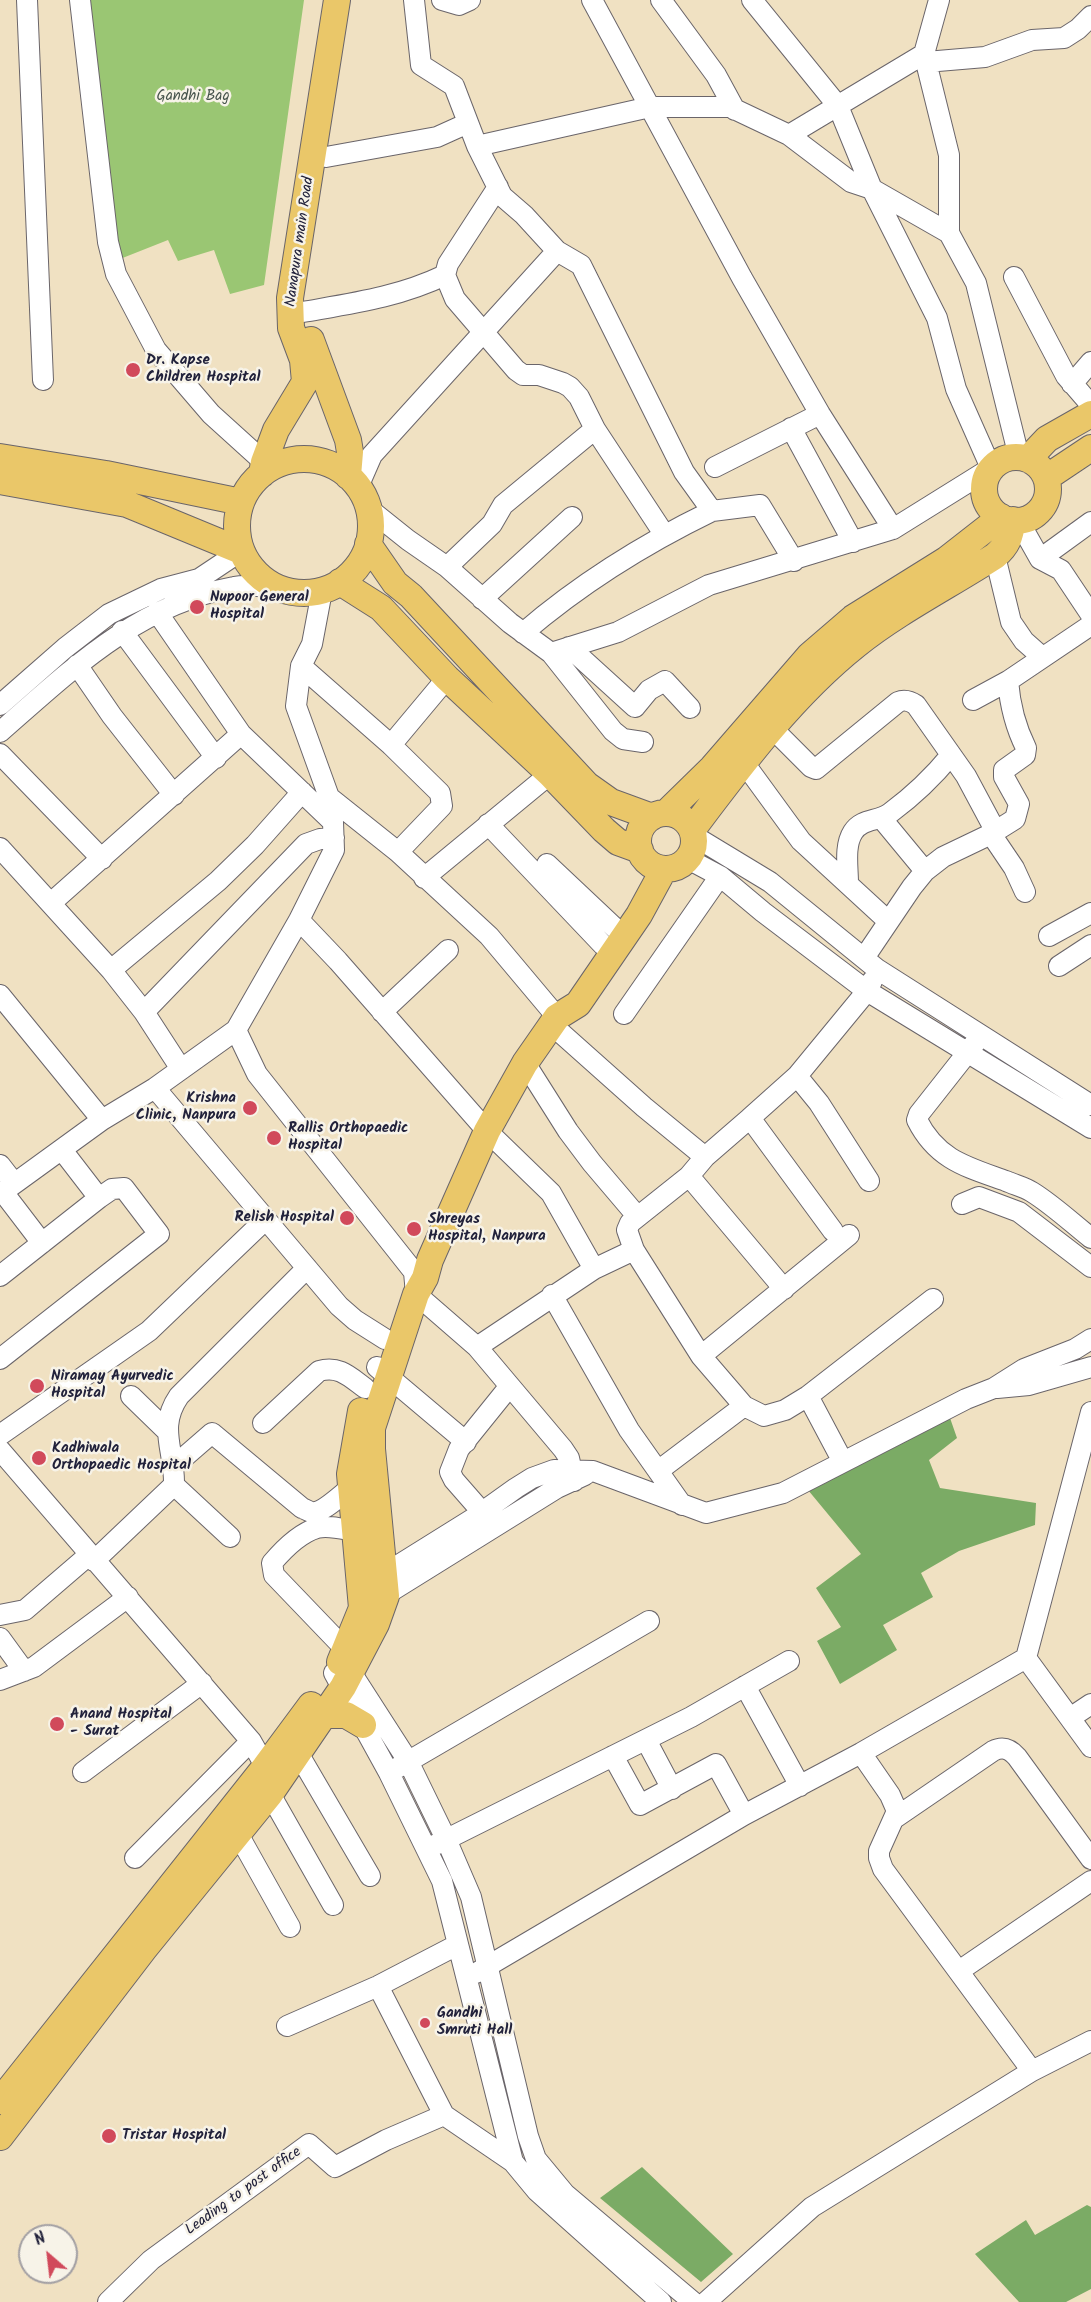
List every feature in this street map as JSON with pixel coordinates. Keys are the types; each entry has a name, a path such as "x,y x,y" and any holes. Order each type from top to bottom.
{"main road":[{"name":"Nanapura main Road","path":"263,468 276,430 305,382 303,360 291,328 290,298 337,0"},
{"name":"Nanapura main Road","path":"349,0 326,157 301,298 307,331 348,440 358,490"},
{"path":"1023,458 1047,439 1091,414"},
{"path":"1046,478 1091,448"},
{"path":"331,587 381,608 447,678 550,774 612,836 650,860 673,868 691,842 737,754 810,655 852,618 1011,519 1036,513 1043,506 1048,487 1046,478 1036,463 1023,458 999,461 986,476 985,495 993,511 1011,519"},
{"path":"296,460 315,460 333,466 358,490 371,526 368,544 362,559 352,572 331,587 297,593 279,588 264,580 250,567 241,550 237,534 237,518 241,502 263,468 296,460"},
{"path":"0,465 106,474 241,502"},
{"path":"0,465 127,504 241,550"},
{"path":"558,1017 578,1004 639,915 650,860 638,843 642,828 712,768 737,754 772,728 841,657 858,643 1005,547 1010,539 1011,519"},
{"path":"368,544 395,583 411,596 587,785 611,802 659,815 682,818 691,842"},
{"path":"0,2101 270,1782 298,1752 324,1715 343,1668 361,1598 350,1488 351,1456 377,1377 420,1275 487,1131 525,1063 558,1017 566,994 610,937 650,860"},
{"path":"0,2137 144,1949 238,1834 343,1668 376,1624 385,1586 372,1449 377,1377 385,1338 420,1275"},
{"path":"324,1715 346,1715 363,1725"}],"street":[{"path":"27,0 43,380"},
{"path":"80,0 108,242 116,274 156,350 211,414 263,468"},
{"path":"414,0 421,65 454,86 477,146 502,196 525,215 557,251 581,265 684,472 712,511"},
{"path":"442,0 459,4 470,0"},
{"path":"592,0 731,258 820,414 893,529"},
{"path":"661,0 716,75 735,110"},
{"path":"560,650 618,632 709,585 893,529 991,468 956,389 937,318 872,189 838,106 752,0"},
{"path":"939,0 925,58 949,155 949,233 976,283 1023,458"},
{"path":"789,135 925,58 985,57 1032,40 1064,38 1078,29 1091,16"},
{"path":"477,146 650,107 730,107 789,135 851,182 872,189 949,233"},
{"path":"326,157 437,137 468,123"},
{"path":"498,187 448,264 445,275 455,300 482,333 523,375 540,375 570,387 579,397 595,429 664,534"},
{"path":"557,251 372,455 358,490 408,540 447,567 523,633 560,650 635,707 649,690 664,681 690,708"},
{"path":"303,312 386,297 419,287 445,275"},
{"path":"1014,277 1059,365 1091,405"},
{"path":"1072,384 1091,362"},
{"path":"715,467 820,414"},
{"path":"791,428 853,542"},
{"path":"447,567 492,524 503,504 595,429"},
{"path":"523,633 566,597 664,534 712,511 760,505 794,561"},
{"path":"482,599 572,517"},
{"path":"1011,519 1040,559 1061,570 1083,589 1091,615"},
{"path":"1040,559 1091,522"},
{"path":"0,705 65,648 109,614 155,591 199,579 241,550"},
{"path":"994,556 1011,622 1024,641 1042,657"},
{"path":"0,732 77,665 122,631 157,612 234,587 279,588"},
{"path":"6,1190 102,1120 155,1088 236,1030 299,920 334,850 329,797 296,706 301,666 312,644 331,587"},
{"path":"157,612 242,734 302,792 333,830"},
{"path":"973,700 1008,681 1091,625"},
{"path":"122,631 216,758"},
{"path":"560,650 613,730 623,739 644,742"},
{"path":"77,665 112,716 174,795"},
{"path":"301,666 391,745 440,794 442,806 398,852"},
{"path":"391,745 447,678"},
{"path":"933,1299 808,1396 773,1415 764,1416 753,1413 744,1406 701,1356 634,1250 627,1230 630,1223 689,1176 705,1157 797,1076 867,991 871,963 888,921 925,871 943,857 993,833 1015,819 1019,804 1004,777 1004,770 1025,755 1026,748 1010,706 1008,681"},
{"path":"772,728 811,767 816,769 898,702 903,700 916,705 971,784 993,833 1025,892"},
{"path":"51,903 242,734"},
{"path":"0,754 102,859"},
{"path":"737,754 794,834 888,921"},
{"path":"848,883 848,844 850,837 861,823 882,819 929,782 951,755"},
{"path":"424,878 550,774"},
{"path":"111,970 218,881 255,845 302,792"},
{"path":"329,797 398,852 489,936 558,1017 644,1107 705,1157"},
{"path":"882,819 925,871"},
{"path":"488,824 610,937"},
{"path":"144,1012 306,844 320,839 333,830"},
{"path":"691,842 720,876 763,912 867,991 1091,1128"},
{"path":"691,842 770,882 871,963 1091,1105"},
{"path":"0,848 111,970 144,1012 181,1069"},
{"path":"547,864 610,937"},
{"path":"624,1014 720,876"},
{"path":"1049,936 1091,913"},
{"path":"299,920 338,961 487,1131 551,1193 594,1269"},
{"path":"1059,966 1091,945"},
{"path":"382,1012 448,950"},
{"path":"0,995 102,1120"},
{"path":"236,1030 257,1074 509,1387 563,1449 573,1475"},
{"path":"982,1034 920,1113 917,1120 920,1126 935,1146 953,1161 1032,1191 1091,1238"},
{"path":"525,1063 568,1131 592,1163 638,1216"},
{"path":"797,1076 819,1103 869,1181"},
{"path":"155,1088 339,1306 355,1320 385,1338"},
{"path":"701,1356 784,1289 841,1233 750,1118"},
{"path":"62,1150 99,1198"},
{"path":"0,1165 6,1190 42,1242"},
{"path":"689,1176 784,1289"},
{"path":"0,1276 112,1189 124,1188 159,1234 0,1359"},
{"path":"962,1204 979,1197 1018,1212 1091,1267"},
{"path":"0,1435 148,1331 266,1219"},
{"path":"477,1347 594,1269 634,1250"},
{"path":"230,1537 174,1475 167,1431 171,1408 179,1396 307,1268"},
{"path":"552,1295 624,1422 682,1505"},
{"path":"361,1598 550,1492 573,1475 593,1471 706,1513 783,1493 966,1399 994,1388 1024,1369 1075,1349 1091,1339"},
{"path":"994,1388 1029,1385 1091,1367"},
{"path":"263,1423 319,1371 328,1368 377,1377 466,1442"},
{"path":"482,1512 454,1480 450,1472 453,1462 466,1442 509,1387"},
{"path":"130,1396 167,1431"},
{"path":"808,1396 843,1462"},
{"path":"658,1471 744,1406"},
{"path":"465,1979 744,1815 861,1753 1026,1658 1091,1412"},
{"path":"0,1616 25,1610 92,1558 212,1433 318,1520 355,1531"},
{"path":"0,1450 251,1741 333,1905"},
{"path":"385,1586 482,1512 532,1478 554,1470 573,1475"},
{"path":"350,1488 331,1504 308,1532 282,1551 272,1563 274,1575 408,1761 446,1839 471,1897 486,1967 536,2160 565,2194 693,2302"},
{"path":"0,1680 34,1667 128,1597"},
{"path":"389,1773 649,1621"},
{"path":"0,1638 24,1671"},
{"path":"1026,1658 1091,1747"},
{"path":"426,1849 646,1740 789,1661"},
{"path":"343,1668 363,1725 442,1881 513,2162"},
{"path":"83,1772 202,1683"},
{"path":"745,1686 800,1786"},
{"path":"1070,1718 1091,1704"},
{"path":"646,1740 672,1789"},
{"path":"135,1858 251,1741"},
{"path":"895,1818 993,1751 999,1748 1006,1749 1017,1757 1091,1859"},
{"path":"298,1752 370,1876"},
{"path":"861,1753 896,1805 895,1818 879,1851 881,1864 1032,2071"},
{"path":"613,1756 640,1805 716,1764 744,1815"},
{"path":"238,1834 290,1927"},
{"path":"959,1971 1091,1881"},
{"path":"287,2026 378,1986 457,1945"},
{"path":"378,1986 444,2115 513,2162 537,2191 661,2302"},
{"path":"706,2302 812,2207 1032,2071 1091,2041"},
{"name":"Leading to post office","path":"108,2302 151,2260 309,2144 335,2167 386,2140 444,2115"}],"green space":[{"name":"Gandhi Bag","path":"84,0 304,0 264,285 230,294 214,250 178,261 168,240 120,259 114,237"},
{"path":"950,1418 957,1438 929,1460 940,1488 1036,1503 1035,1525 959,1551 921,1573 933,1597 883,1625 897,1650 840,1684 817,1641 841,1627 816,1588 861,1554 808,1490"},
{"path":"642,2167 733,2254 701,2282 600,2198"},
{"path":"1087,2205 1091,2207 1091,2289 1066,2302 1019,2302 975,2254 1026,2220 1035,2235"}],"place":[{"name":"Dr. Kapse Children Hospital","path":"133,370"},
{"name":"Nupoor General Hospital","path":"197,607"},
{"name":"Krishna Clinic, Nanpura","path":"250,1108"},
{"name":"Rallis Orthopaedic Hospital","path":"274,1138"},
{"name":"Relish Hospital","path":"347,1218"},
{"name":"Shreyas Hospital, Nanpura","path":"414,1229"},
{"name":"Niramay Ayurvedic Hospital","path":"37,1386"},
{"name":"Kadhiwala Orthopaedic Hospital","path":"39,1458"},
{"name":"Anand Hospital - Surat","path":"57,1724"},
{"name":"Gandhi Smruti Hall","path":"425,2023"},
{"name":"Tristar Hospital","path":"109,2136"}]}
